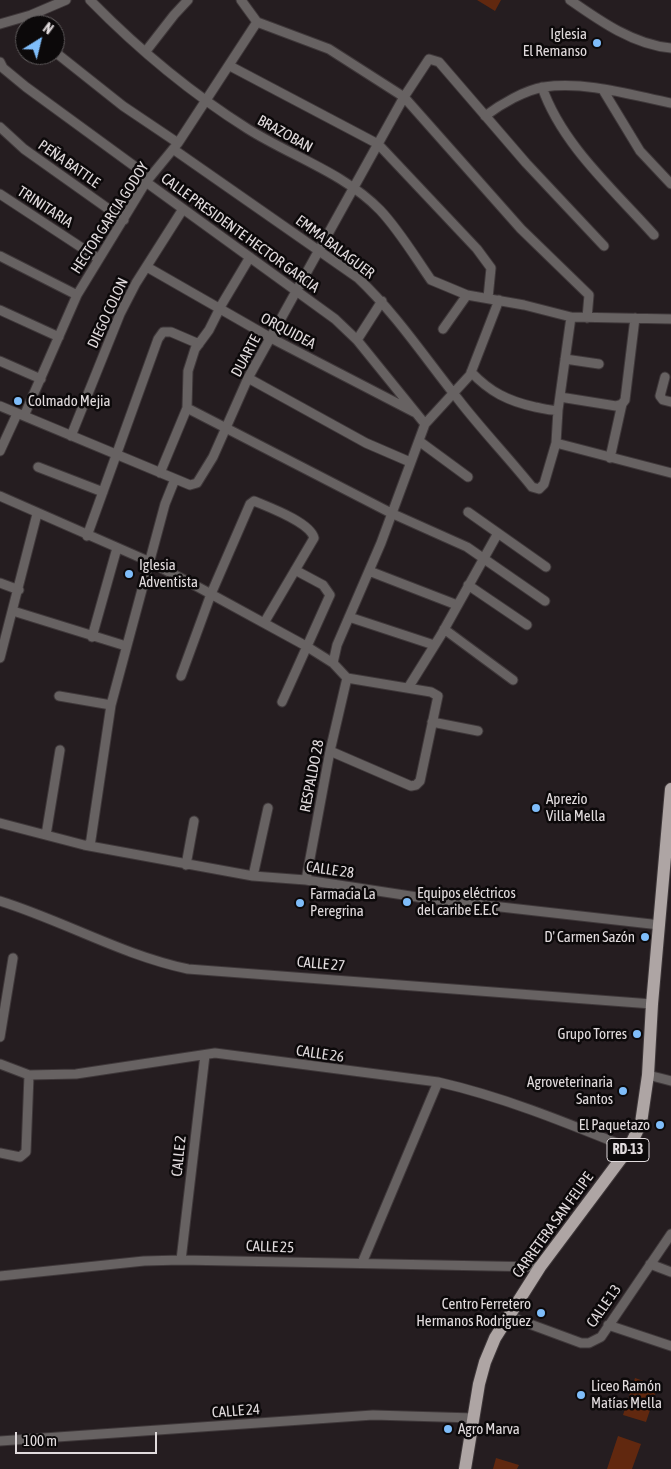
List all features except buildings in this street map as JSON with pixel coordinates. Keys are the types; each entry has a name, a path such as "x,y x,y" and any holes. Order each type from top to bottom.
{"main road":[{"name":"CARRETERA SAN FELIPE","path":"465,1469 485,1362 508,1316 540,1267 629,1148 640,1123 648,1075 667,817 671,790"}],"street":[{"path":"31,15 66,0"},
{"name":"BRAZOBAN","path":"90,0 117,27 146,51 206,100 248,130 353,187 380,210 432,280 467,294 571,317 671,318"},
{"path":"146,51 188,0"},
{"path":"241,0 258,22 329,49 404,97 521,229 590,295 587,318"},
{"path":"570,0 616,30 644,42 671,48"},
{"path":"0,24 15,20"},
{"name":"HECTOR GARCIA GODOY","path":"0,451 41,379 77,295 146,182 176,146 258,22"},
{"name":"DUARTE","path":"0,406 190,486 198,483 203,478 248,378 404,97 429,59 439,62 485,116"},
{"name":"EMMA BALAGUER","path":"65,60 176,146 358,278 382,302 454,394 532,487 539,489 544,484 556,444"},
{"name":"CALLE PRESIDENTE HECTOR GARCIA","path":"0,62 3,68 26,87 141,171 146,182 335,319 357,340 425,424"},
{"path":"230,66 378,144 477,249 491,268 488,298"},
{"path":"604,246 485,116 495,108 542,87 568,85 671,103"},
{"path":"542,87 547,100 574,144 654,235"},
{"path":"603,90 640,151 671,184"},
{"name":"PEÑA BATTLE","path":"0,128 24,149 124,220"},
{"name":"TRINITARIA","path":"0,194 99,259"},
{"name":"DIEGO COLON","path":"71,436 120,314 183,209"},
{"path":"0,256 77,295"},
{"path":"160,473 187,408 188,372 199,344 209,330 219,309 250,257"},
{"name":"ORQUIDEA","path":"147,267 271,338 418,414"},
{"path":"443,329 467,294"},
{"path":"333,663 337,645 369,571 425,424 454,394 471,372 499,300"},
{"path":"357,340 382,302"},
{"path":"0,310 59,337"},
{"path":"571,317 558,410 556,444 671,473"},
{"path":"610,458 622,404 625,400 635,318"},
{"path":"88,536 158,339 163,332 171,332 199,344"},
{"path":"565,359 599,364"},
{"path":"0,360 41,379"},
{"path":"471,372 486,387 500,396 517,403 558,410"},
{"path":"665,377 661,398 671,402"},
{"path":"248,378 366,443 410,462"},
{"path":"560,397 616,406 622,404"},
{"path":"187,408 391,513 467,547 483,560 545,601"},
{"path":"419,441 468,477"},
{"path":"38,467 103,492"},
{"path":"90,846 111,705 148,561 165,504 175,479"},
{"path":"0,496 37,514 148,561 211,594 306,646 333,663 347,678 408,688 438,696 420,781 416,785 410,786 330,751"},
{"path":"181,676 211,594 252,501 286,515 311,530 314,538 264,623"},
{"path":"468,512 546,567"},
{"path":"0,658 37,514"},
{"path":"408,688 444,629 498,533"},
{"path":"92,637 117,548"},
{"path":"282,702 330,595 323,585 295,570"},
{"path":"369,571 457,605"},
{"path":"0,583 19,590"},
{"path":"468,585 527,625"},
{"path":"13,611 126,646"},
{"path":"349,617 434,645"},
{"path":"444,629 513,680"},
{"name":"RESPALDO 28","path":"306,880 330,751 347,678"},
{"path":"59,696 111,705"},
{"path":"432,722 478,731"},
{"path":"46,835 60,750"},
{"path":"253,876 268,808"},
{"path":"186,865 194,821"},
{"name":"CALLE 28","path":"0,823 90,846 253,876 306,880 430,899 660,925"},
{"name":"CALLE 27","path":"0,901 42,914 152,961 188,969 652,1004"},
{"path":"0,1036 13,958"},
{"name":"CALLE 26","path":"0,1064 29,1075 76,1074 214,1053 438,1082 471,1090 546,1114 629,1148"},
{"name":"CALLE 2","path":"182,1260 204,1055"},
{"path":"0,1153 20,1157 26,1152 29,1075"},
{"path":"648,1075 671,1081"},
{"path":"362,1263 438,1082"},
{"name":"CALLE 13","path":"508,1316 581,1343 594,1342 601,1337 671,1234"},
{"name":"CALLE 25","path":"0,1276 144,1261 182,1260 540,1267"},
{"path":"650,1264 671,1272"},
{"path":"608,1325 671,1346"},
{"name":"CALLE 24","path":"0,1441 373,1415 474,1418"}],"shaded area":[{"path":"477,0 501,0 495,11"},
{"path":"635,1378 658,1386 646,1422 623,1415"},
{"path":"618,1436 641,1444 632,1469 607,1469"},
{"path":"496,1458 519,1465 517,1469 493,1469"}],"place":[{"name":"Iglesia El Remanso","path":"597,43"},
{"name":"Colmado Mejia","path":"18,401"},
{"name":"Iglesia Adventista","path":"129,574"},
{"name":"Aprezio Villa Mella","path":"536,808"},
{"name":"Equipos eléctricos del caribe E.E.C","path":"407,902"},
{"name":"Farmacia La Peregrina","path":"300,903"},
{"name":"D' Carmen Sazón","path":"645,937"},
{"name":"Grupo Torres","path":"637,1034"},
{"name":"Agroveterinaria Santos","path":"623,1091"},
{"name":"El Paquetazo","path":"660,1125"},
{"name":"Centro Ferretero Hermanos Rodriguez","path":"541,1313"},
{"name":"Liceo Ramón Matías Mella","path":"581,1395"},
{"name":"Agro Marva","path":"448,1429"}]}
